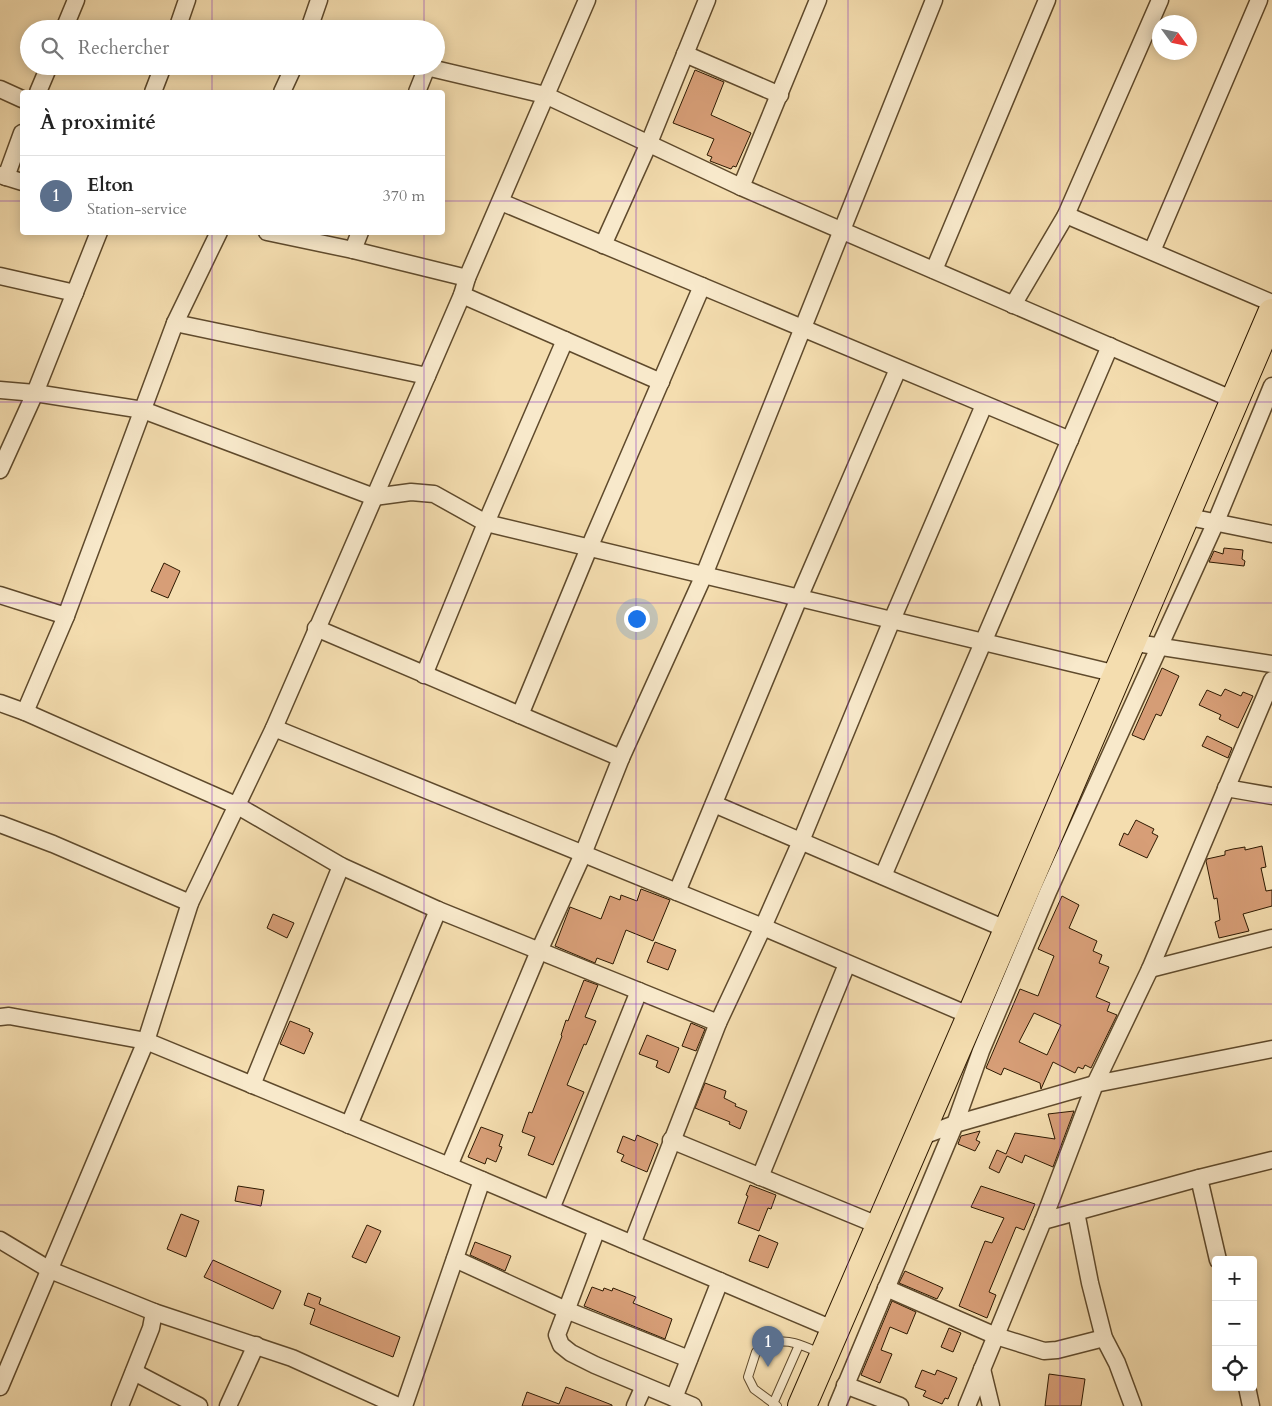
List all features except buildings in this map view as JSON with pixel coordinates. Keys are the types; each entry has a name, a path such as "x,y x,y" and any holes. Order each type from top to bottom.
{"highway":[{"path":"802,1406 812,1350 835,1330 1272,313"}],"street":[{"path":"68,20 76,0"},
{"path":"312,20 318,0"},
{"path":"0,1387 4,1365 50,1270 146,1041 190,903 274,728 462,295 467,278 586,0"},
{"path":"603,245 649,143 707,0"},
{"path":"742,187 818,0"},
{"path":"449,1166 539,952 583,854 621,758 704,575 934,0"},
{"path":"934,270 1047,0"},
{"path":"1013,305 1066,215 1160,0"},
{"path":"1152,251 1259,0"},
{"path":"181,20 189,3"},
{"path":"686,54 780,95"},
{"path":"445,72 545,95 742,187 1234,400"},
{"path":"39,90 45,75"},
{"path":"154,90 160,75"},
{"path":"283,90 290,75"},
{"path":"418,90 422,75"},
{"path":"0,89 20,98"},
{"path":"20,138 3,176 20,181"},
{"path":"501,202 1070,440"},
{"path":"1066,215 1272,302"},
{"path":"0,470 35,393 99,235"},
{"path":"24,712 66,616 176,323 219,235"},
{"path":"281,235 353,250 467,278"},
{"path":"353,250 359,235"},
{"path":"0,276 75,293"},
{"path":"520,716 589,548 702,286"},
{"path":"462,295 661,382"},
{"path":"176,323 427,376"},
{"path":"424,675 486,523 565,340"},
{"path":"883,876 982,641 1110,346"},
{"path":"677,892 898,369"},
{"path":"837,1406 955,1124 981,1050 1048,892 1215,524 1265,422 1272,386"},
{"path":"0,390 35,393 143,410 374,497 411,492 434,494 486,523 1117,674"},
{"path":"632,1244 718,1023 801,841 984,404"},
{"path":"1184,516 1215,524 1272,534"},
{"path":"0,595 66,616"},
{"path":"316,628 621,758"},
{"path":"1130,642 1272,664"},
{"path":"967,1406 1044,1221 1095,1084 1150,968 1272,680"},
{"path":"0,702 238,806 340,866 438,910 718,1023"},
{"path":"274,728 763,927 971,1016"},
{"path":"1226,788 1272,796"},
{"path":"714,804 1008,930"},
{"path":"0,824 53,844 190,903"},
{"path":"252,1085 340,866"},
{"path":"349,1125 438,910"},
{"path":"1150,968 1272,938"},
{"path":"760,1177 847,964"},
{"path":"551,1209 639,991"},
{"path":"0,1017 9,1016 146,1041 449,1166 835,1330"},
{"path":"917,1138 955,1124 1095,1084 1272,1049"},
{"path":"671,1140 880,1226"},
{"path":"1044,1221 1272,1160"},
{"path":"1199,1178 1217,1256"},
{"path":"404,1406 482,1180"},
{"path":"1076,1212 1090,1283 1104,1338 1117,1363 1133,1406"},
{"path":"596,1229 557,1335 562,1345 571,1353 595,1366 693,1406"},
{"path":"0,1240 50,1270 154,1312 292,1358 398,1406"},
{"path":"455,1258 566,1310 689,1359"},
{"path":"674,1398 720,1281"},
{"path":"886,1288 996,1336 1044,1351 1057,1350 1104,1338"},
{"path":"120,1406 151,1328 154,1312"},
{"path":"228,1406 256,1345"},
{"path":"982,1369 991,1406"},
{"path":"134,1372 199,1406"},
{"path":"845,1385 900,1406"},
{"path":"635,1406 644,1386"},
{"path":"1248,1391 1252,1406"}],"lane":[{"path":"783,1342 812,1350 775,1405 754,1389 748,1377 756,1352 774,1343 783,1342"}],"place":[{"name":"Elton","path":"768,1367"}]}
